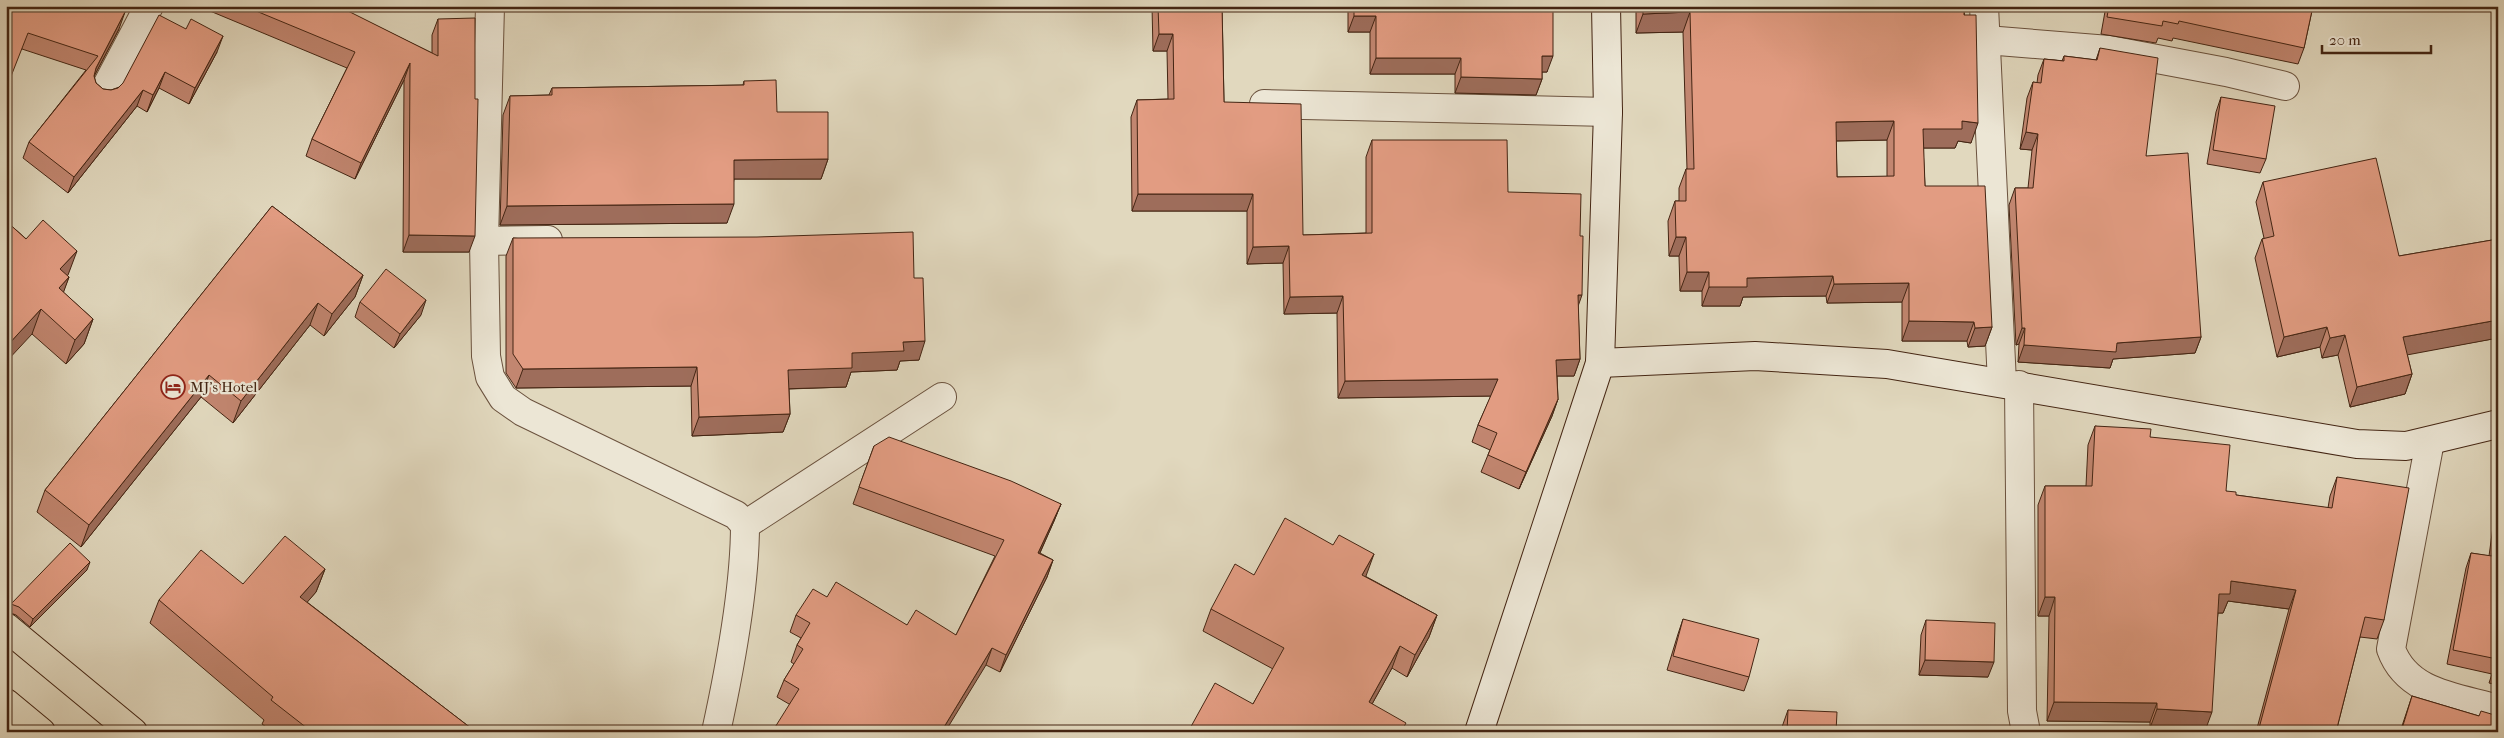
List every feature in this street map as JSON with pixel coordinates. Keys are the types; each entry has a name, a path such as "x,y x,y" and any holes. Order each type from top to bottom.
{"highway":[{"path":"6,626 133,732"},
{"path":"6,703 41,732"}],"street":[{"path":"104,91 149,6"},
{"path":"490,6 484,241 486,356 490,377 503,398 524,412 736,515 746,524 746,547 728,677 716,732"},
{"path":"1479,732 1600,363 1608,112 1606,6"},
{"path":"1984,6 2010,384 2022,711 2026,732"},
{"path":"1986,40 2110,50 2285,86"},
{"path":"1241,104 1608,112"},
{"path":"484,241 573,240"},
{"path":"1600,363 1755,356 1887,364 2357,444 2406,446 2498,424"},
{"path":"746,524 942,398"},
{"path":"2430,441 2391,649 2397,664 2407,676 2429,689 2498,709"}],"building":[{"path":"6,6 107,6 125,12 96,68 94,76 96,83 103,89 111,90 118,88 123,83 159,15 186,29 191,19 223,36 195,88 165,72 153,95 143,90 74,177 29,142 98,56 28,33 6,89"},
{"path":"244,6 336,6 438,56 438,19 475,18 475,99 478,99 475,236 409,235 410,63 361,163 312,139 355,52"},
{"path":"1158,6 1222,6 1224,102 1301,104 1303,235 1372,233 1372,140 1507,140 1508,192 1581,194 1580,236 1583,236 1582,295 1578,295 1580,359 1556,360 1558,399 1526,472 1488,455 1497,433 1478,425 1498,379 1345,381 1343,296 1290,297 1289,246 1253,247 1253,194 1138,194 1137,100 1174,99 1173,34 1159,34"},
{"path":"1354,6 1553,6 1553,56 1542,56 1542,79 1461,77 1461,58 1376,58 1376,16 1354,16"},
{"path":"1643,6 1964,6 1964,15 1976,15 1978,123 1962,121 1962,129 1923,129 1925,186 1985,186 1992,327 1975,328 1974,322 1909,321 1909,283 1834,284 1833,276 1747,278 1747,287 1709,287 1709,272 1687,272 1686,237 1676,237 1675,201 1686,201 1686,169 1694,169 1690,12 1643,14","holes":["1894,121 1894,176 1837,177 1836,122"]},
{"path":"2109,6 2313,6 2304,48 2179,21 2178,24 2163,21 2162,26 2107,17"},
{"path":"2100,48 2158,58 2146,156 2188,153 2201,337 2117,343 2116,352 2024,345 2025,328 2022,328 2015,188 2033,188 2038,134 2026,132 2033,82 2041,83 2044,59 2064,61 2064,56 2097,60"},
{"path":"776,80 777,112 828,112 828,159 734,160 734,204 507,206 510,96 552,95 552,88 744,85 744,81"},
{"path":"2221,97 2275,106 2266,159 2213,150"},
{"path":"2376,158 2399,256 2498,239 2498,320 2403,337 2412,374 2357,387 2345,335 2330,338 2327,327 2284,337 2262,239 2274,236 2263,182"},
{"name":"MJ's Hotel","path":"272,206 363,275 332,314 318,303 241,401 209,375 89,525 45,490"},
{"path":"43,220 77,251 60,269 69,277 59,288 93,319 75,340 41,309 6,347 6,221 26,239"},
{"path":"913,232 914,278 923,278 925,341 903,342 904,351 852,353 852,368 788,370 790,414 699,417 697,367 523,369 513,354 513,238 757,237"},
{"path":"386,269 426,300 400,334 360,302"},
{"path":"2095,426 2151,429 2150,437 2230,445 2226,491 2236,492 2236,495 2332,508 2337,477 2409,488 2384,620 2365,617 2336,732 2258,732 2296,590 2231,581 2230,594 2219,594 2212,712 2157,709 2157,703 2054,702 2055,597 2045,597 2045,486 2092,486"},
{"path":"889,437 1011,481 1061,504 1038,553 1053,560 1006,655 992,648 941,732 772,732 799,689 784,680 803,649 797,645 810,623 796,615 813,589 827,597 836,582 907,625 916,610 956,635 1004,540 859,487 874,446"},
{"path":"2498,517 2498,669 2494,668 2497,659 2453,650 2471,553 2492,556"},
{"path":"1285,518 1333,545 1339,535 1374,554 1362,575 1437,615 1415,655 1400,646 1369,702 1406,723 1401,732 1188,732 1215,683 1253,704 1284,648 1211,609 1235,564 1254,575"},
{"path":"285,536 325,569 300,597 476,732 312,732 271,700 273,697 159,600 201,550 243,584"},
{"path":"70,543 90,562 33,619 19,607 11,604"},
{"path":"1683,619 1759,639 1749,677 1673,656"},
{"path":"1926,620 1995,623 1994,662 1925,660"},
{"path":"2412,696 2479,716 2481,711 2498,716 2498,732 2401,732"},
{"path":"1788,710 1837,712 1836,732 1787,732"}],"place":[{"name":"MJ's Hotel","path":"173,387"}]}
